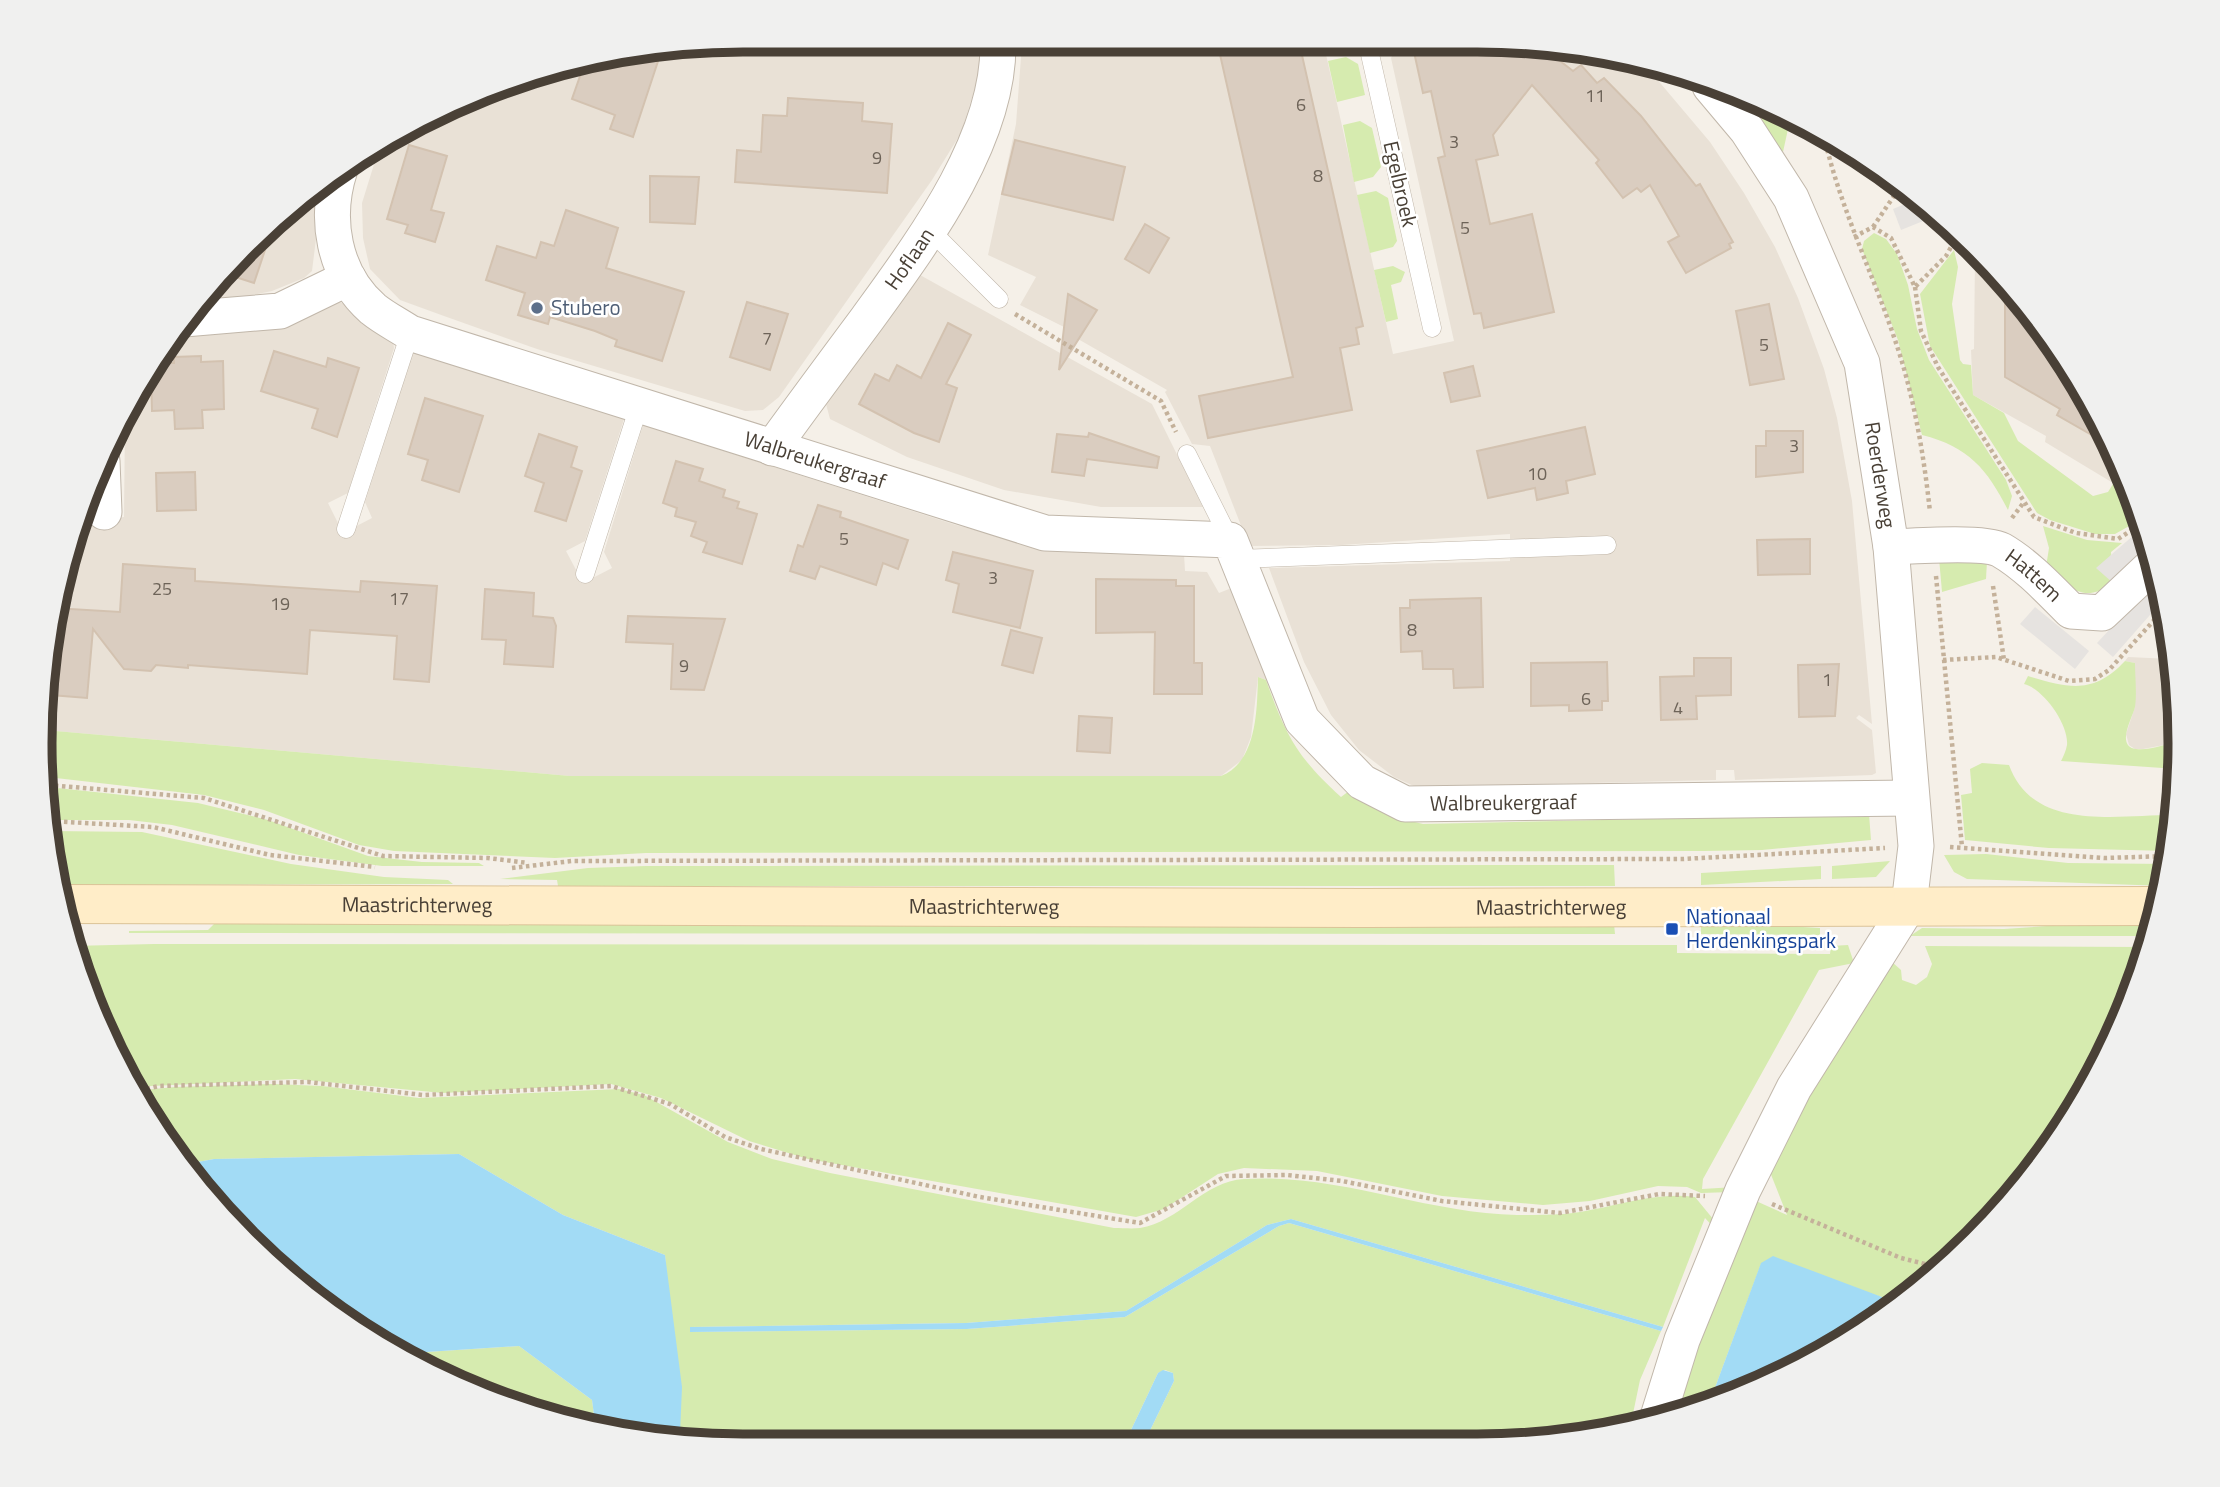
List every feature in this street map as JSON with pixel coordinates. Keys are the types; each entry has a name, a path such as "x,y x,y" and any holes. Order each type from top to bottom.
{"main road":[{"name":"Maastrichterweg","path":"72,904 1350,908 2148,906"}],"street":[{"name":"Hoflaan","path":"772,448 931,231 989,111 998,67 998,52"},
{"name":"Roerderweg","path":"1719,97 1747,130 1791,198 1862,362 1891,547 1916,846 1909,905"},
{"name":"Walbreukergraaf","path":"335,187 332,240 348,278 373,309 410,332 1045,533 1233,549 1302,720 1362,782 1405,804 1911,798"},
{"path":"199,318 281,311 348,278"},
{"path":"103,484 104,512"},
{"name":"Hattem","path":"1891,547 1934,545 1999,549 2036,577 2071,611 2102,612 2146,572"},
{"path":"1660,1409 1682,1340 1744,1190 1794,1088 1909,905"}],"lane":[{"name":"Egelbroek","path":"1369,52 1432,328"},
{"path":"931,231 999,299"},
{"path":"346,529 410,332"},
{"path":"585,574 639,406"},
{"name":"Walbreukergraaf","path":"1187,454 1233,549 1607,545"}],"path":[{"path":"1854,237 1873,227 1895,194"},
{"path":"1873,227 1891,238 1915,287 1921,331 1938,367 2034,517 2077,533 2118,539 2133,529"},
{"path":"1915,287 1946,256 1953,244"},
{"path":"999,299 1018,317 1161,401 1187,454"},
{"path":"1944,660 1996,657 2069,681 2095,679 2109,670 2156,618"},
{"path":"54,785 204,798 383,856 488,858 532,863 1670,859 1916,846 1984,848 2105,858 2158,856"},
{"path":"57,821 153,827 270,855 385,869"},
{"path":"510,869 532,863"},
{"path":"145,1089 159,1086 307,1082 422,1095 611,1086 670,1104 725,1137 761,1149 980,1197 1088,1217 1140,1223 1226,1176 1287,1175 1342,1181 1442,1201 1560,1213 1659,1194 1723,1198 1744,1190 1792,1214 1901,1258 1929,1265"}],"shaded area":[{"path":"980,52 980,72 961,133 932,180 779,397 763,410 745,411 537,349 400,300 370,269 363,238 362,203 376,159 398,145 479,105 565,76 653,58 698,54"},
{"path":"1021,52 1325,52 1393,354 1454,341 1391,58 1394,52 1522,54 1567,58 1654,76 1710,142 1775,247 1798,298 1824,369 1837,418 1852,501 1872,724 1859,715 1856,718 1872,730 1876,773 1735,780 1734,770 1716,770 1716,780 1416,787 1394,777 1359,750 1331,715 1304,662 1269,568 1510,561 1510,534 1341,545 1249,546 1210,446 1192,444 1165,392 1167,390 1078,339 1080,335 1020,305 1036,277 988,255 1016,124"},
{"path":"321,196 312,271 304,278 272,291 243,297 215,298 255,255"},
{"path":"1907,203 1927,220 1901,230 1893,209"},
{"path":"1975,266 2025,323 2051,360 2096,438 2115,480 2113,483 2045,442 2046,436 1973,395 1971,350 1974,349"},
{"path":"920,275 1152,404 1203,507 1101,507 1004,490 907,457 830,419 826,404"},
{"path":"334,300 350,306 393,342 394,348 348,493 328,503 343,533 372,518 365,502 413,352 624,419 585,541 566,551 583,583 612,568 604,552 643,425 956,525 1011,539 1184,554 1185,571 1207,572 1219,593 1234,587 1273,683 1268,685 1266,680 1258,677 1251,737 1242,760 1221,776 570,776 53,731 58,653 76,565 89,522 124,517 125,436 145,398 192,327"},
{"path":"2135,534 2141,556 2113,583 2096,568"},
{"path":"2149,587 2154,610 2113,657 2097,643"},
{"path":"2035,607 2089,651 2075,669 2020,624"},
{"path":"2128,657 2162,659 2168,744 2143,749 2135,749 2129,745 2126,734 2135,707 2135,663 2125,661"}],"green space":[{"path":"1346,57 1358,64 1365,95 1337,102 1328,61"},
{"path":"1753,111 1788,127 1783,152"},
{"path":"1360,121 1372,128 1381,167 1373,177 1354,182 1343,125"},
{"path":"1376,191 1388,198 1397,241 1393,247 1370,253 1357,195"},
{"path":"1874,233 1886,239 1897,254 1908,285 1917,329 1929,360 2006,480 2012,496 2008,510 1984,471 1975,462 1952,446 1922,435 1898,340 1862,249 1864,241"},
{"path":"1954,250 1958,267 1952,304 1960,360 1963,364 1971,365 1973,395 2004,413 2018,441 2093,496 2108,492 2115,480 2132,524 2115,534 2095,534 2050,520 2037,513 1930,346 1920,294"},
{"path":"1393,266 1405,272 1401,282 1391,285 1398,319 1386,322 1374,270"},
{"path":"2043,526 2087,540 2122,543 2111,552 2113,583 2093,593 2077,591 2070,587 2046,567 2049,548"},
{"path":"1939,558 1987,561 1986,579 1942,592"},
{"path":"2125,661 2135,663 2135,707 2127,731 2127,743 2136,749 2168,745 2167,768 2061,761 2067,737 2060,718 2047,700 2032,687 2024,684 2028,676 2056,684 2080,686 2091,684 2113,672"},
{"path":"1258,677 1266,680 1294,744 1314,770 1341,797 1349,791 1390,816 1423,824 1869,814 1871,840 1762,850 1704,851 646,853 555,858 394,851 359,845 264,810 204,795 53,778 53,731 570,776 1221,776 1233,769 1248,747 1253,734"},
{"path":"1982,763 2009,765 2021,786 2037,801 2056,810 2102,817 2164,815 2159,851 2049,848 1965,840 1961,795 1972,793 1970,769"},
{"path":"54,788 198,803 268,820 368,856 422,862 479,863 484,866 382,866 299,855 172,825 129,820 57,820"},
{"path":"58,831 142,832 291,864 384,877 448,880 453,884 68,885"},
{"path":"1986,854 2068,863 2157,864 2152,886 1967,879 1954,872 1944,855"},
{"path":"1890,861 1876,877 1832,879 1832,866"},
{"path":"1614,865 1615,886 558,886 557,880 500,879 588,868 646,866"},
{"path":"1821,866 1821,879 1701,885 1701,873"},
{"path":"1701,921 1820,928 1820,935 1701,934"},
{"path":"2089,923 2144,923 2140,936 1910,936 1922,928 2004,929"},
{"path":"214,924 1614,924 1615,934 129,933 208,930"},
{"path":"1677,945 1677,953 1830,954 1831,946 1848,945 1854,963 1819,970 1703,1179 1702,1189 1735,1187 1732,1192 1701,1193 1687,1187 1658,1186 1590,1201 1543,1205 1442,1196 1317,1171 1244,1168 1218,1174 1164,1209 1136,1217 808,1159 749,1141 661,1098 611,1084 443,1093 295,1079 144,1086 105,1008 83,946"},
{"path":"1925,946 2137,947 2115,1008 2075,1089 2025,1164 1965,1232 1932,1263 1883,1302 1882,1297 1761,1264 1713,1393 1674,1405 1690,1357 1756,1201 1787,1215 1768,1167 1793,1118 1892,962 1901,970 1902,980 1916,985 1927,977 1932,964"},
{"path":"273,1084 322,1086 419,1098 619,1089 644,1095 728,1142 772,1159 830,1173 1114,1228 1140,1228 1154,1224 1216,1187 1244,1179 1313,1182 1449,1208 1517,1215 1581,1212 1646,1199 1695,1197 1718,1225 1716,1230 1705,1218 1663,1327 1291,1219 1267,1225 1126,1311 966,1323 690,1327 690,1332 967,1329 1125,1317 1279,1226 1289,1223 1661,1331 1640,1380 1632,1416 1611,1421 1522,1433 1148,1434 1174,1381 1173,1373 1165,1370 1158,1373 1129,1434 744,1434 680,1431 665,1255 563,1215 459,1154 214,1159 194,1163 146,1090"},
{"path":"519,1346 592,1400 594,1418 521,1398 479,1382 418,1353"}],"water":[{"path":"459,1154 563,1215 665,1255 682,1387 680,1431 594,1418 592,1400 519,1346 418,1353 398,1342 323,1292 255,1232 194,1163 214,1159"},
{"path":"1291,1219 1663,1327 1661,1331 1289,1223 1279,1226 1125,1317 967,1329 690,1332 690,1327 966,1323 1126,1311 1267,1225"},
{"path":"1773,1256 1882,1297 1883,1302 1822,1342 1782,1363 1713,1393 1761,1263"},
{"path":"1163,1370 1173,1373 1174,1381 1148,1434 1129,1434 1158,1373"}],"building":[{"path":"1219,52 1301,52 1363,326 1356,328 1359,344 1340,348 1352,410 1208,438 1199,396 1293,377"},
{"path":"1414,52 1476,52 1555,57 1573,71 1581,65 1597,83 1604,78 1641,116 1696,186 1700,184 1733,242 1729,244 1731,248 1686,273 1668,242 1679,236 1650,185 1641,192 1637,188 1623,198 1596,163 1599,160 1532,85 1493,135 1498,155 1476,160 1490,224 1532,214 1554,312 1484,328 1481,313 1474,314 1438,158 1445,156 1431,91 1423,93"},
{"path":"659,57 633,137 610,129 615,115 572,99 581,72"},
{"path":"788,98 863,103 862,121 892,124 887,193 735,182 737,150 761,152 763,115 787,116"},
{"path":"1015,140 1125,167 1113,220 1002,194"},
{"path":"409,145 447,156 431,210 444,213 435,242 405,233 408,225 387,219"},
{"path":"650,176 699,177 695,224 650,222"},
{"path":"566,210 618,228 606,268 684,292 662,361 615,346 617,340 595,331 550,317 548,324 518,315 525,293 486,280 497,246 536,258 541,242 554,246"},
{"path":"1145,224 1169,238 1149,273 1125,259"},
{"path":"267,244 254,283 235,277"},
{"path":"1068,294 1097,310 1059,370"},
{"path":"2005,299 2051,360 2096,437 2057,415 2060,409 2005,377"},
{"path":"747,302 788,314 770,370 730,357"},
{"path":"1769,304 1784,379 1750,385 1736,311"},
{"path":"948,323 971,335 946,384 957,388 939,442 914,433 859,404 875,374 889,381 897,365 921,378"},
{"path":"274,351 326,367 328,358 359,368 337,437 312,428 318,409 261,391"},
{"path":"201,356 201,362 223,361 224,409 202,410 203,428 175,429 174,410 152,411 151,388 167,363 174,363 174,357"},
{"path":"1473,366 1480,396 1451,402 1444,373"},
{"path":"425,398 483,416 459,492 422,480 428,460 408,454"},
{"path":"1585,427 1595,474 1566,481 1568,493 1537,500 1535,488 1488,498 1477,451"},
{"path":"1766,431 1803,431 1803,472 1756,477 1756,446 1766,446"},
{"path":"1089,433 1159,457 1157,468 1087,459 1084,476 1052,472 1057,434 1088,437"},
{"path":"539,434 577,447 571,467 582,471 566,521 535,511 544,483 525,476"},
{"path":"676,461 703,469 699,481 725,490 723,497 739,502 737,508 757,514 742,564 703,552 707,542 691,536 696,522 675,516 677,508 663,503"},
{"path":"195,472 196,510 157,511 156,473"},
{"path":"818,505 841,512 840,517 908,540 898,569 883,563 876,585 820,566 815,579 790,571 798,545 803,547"},
{"path":"1810,539 1810,574 1758,575 1757,540"},
{"path":"953,552 1033,571 1020,628 953,612 959,584 946,580"},
{"path":"123,564 195,569 195,581 360,592 361,581 437,586 429,682 394,679 397,636 310,630 307,674 188,665 188,668 156,665 151,671 124,669 93,629 87,698 54,695 66,609 120,612"},
{"path":"1096,579 1176,580 1176,586 1194,586 1194,663 1202,663 1202,694 1154,694 1155,632 1096,633"},
{"path":"485,589 534,593 533,616 553,618 556,626 553,667 504,664 506,640 482,639"},
{"path":"1481,598 1483,687 1454,688 1453,669 1423,669 1422,651 1401,652 1400,608 1410,608 1410,600"},
{"path":"628,616 725,619 704,690 671,689 673,644 626,642"},
{"path":"1011,630 1042,638 1033,673 1002,665"},
{"path":"1694,658 1731,658 1731,695 1696,696 1697,719 1661,720 1660,677 1694,676"},
{"path":"1607,662 1608,701 1602,701 1602,710 1569,711 1569,705 1531,706 1531,663"},
{"path":"1839,664 1835,716 1799,717 1798,665"},
{"path":"1079,716 1112,718 1110,753 1077,751"}],"place":[{"name":"Stubero","path":"537,308"},
{"name":"Nationaal Herdenkingspark","path":"1672,929"}]}
